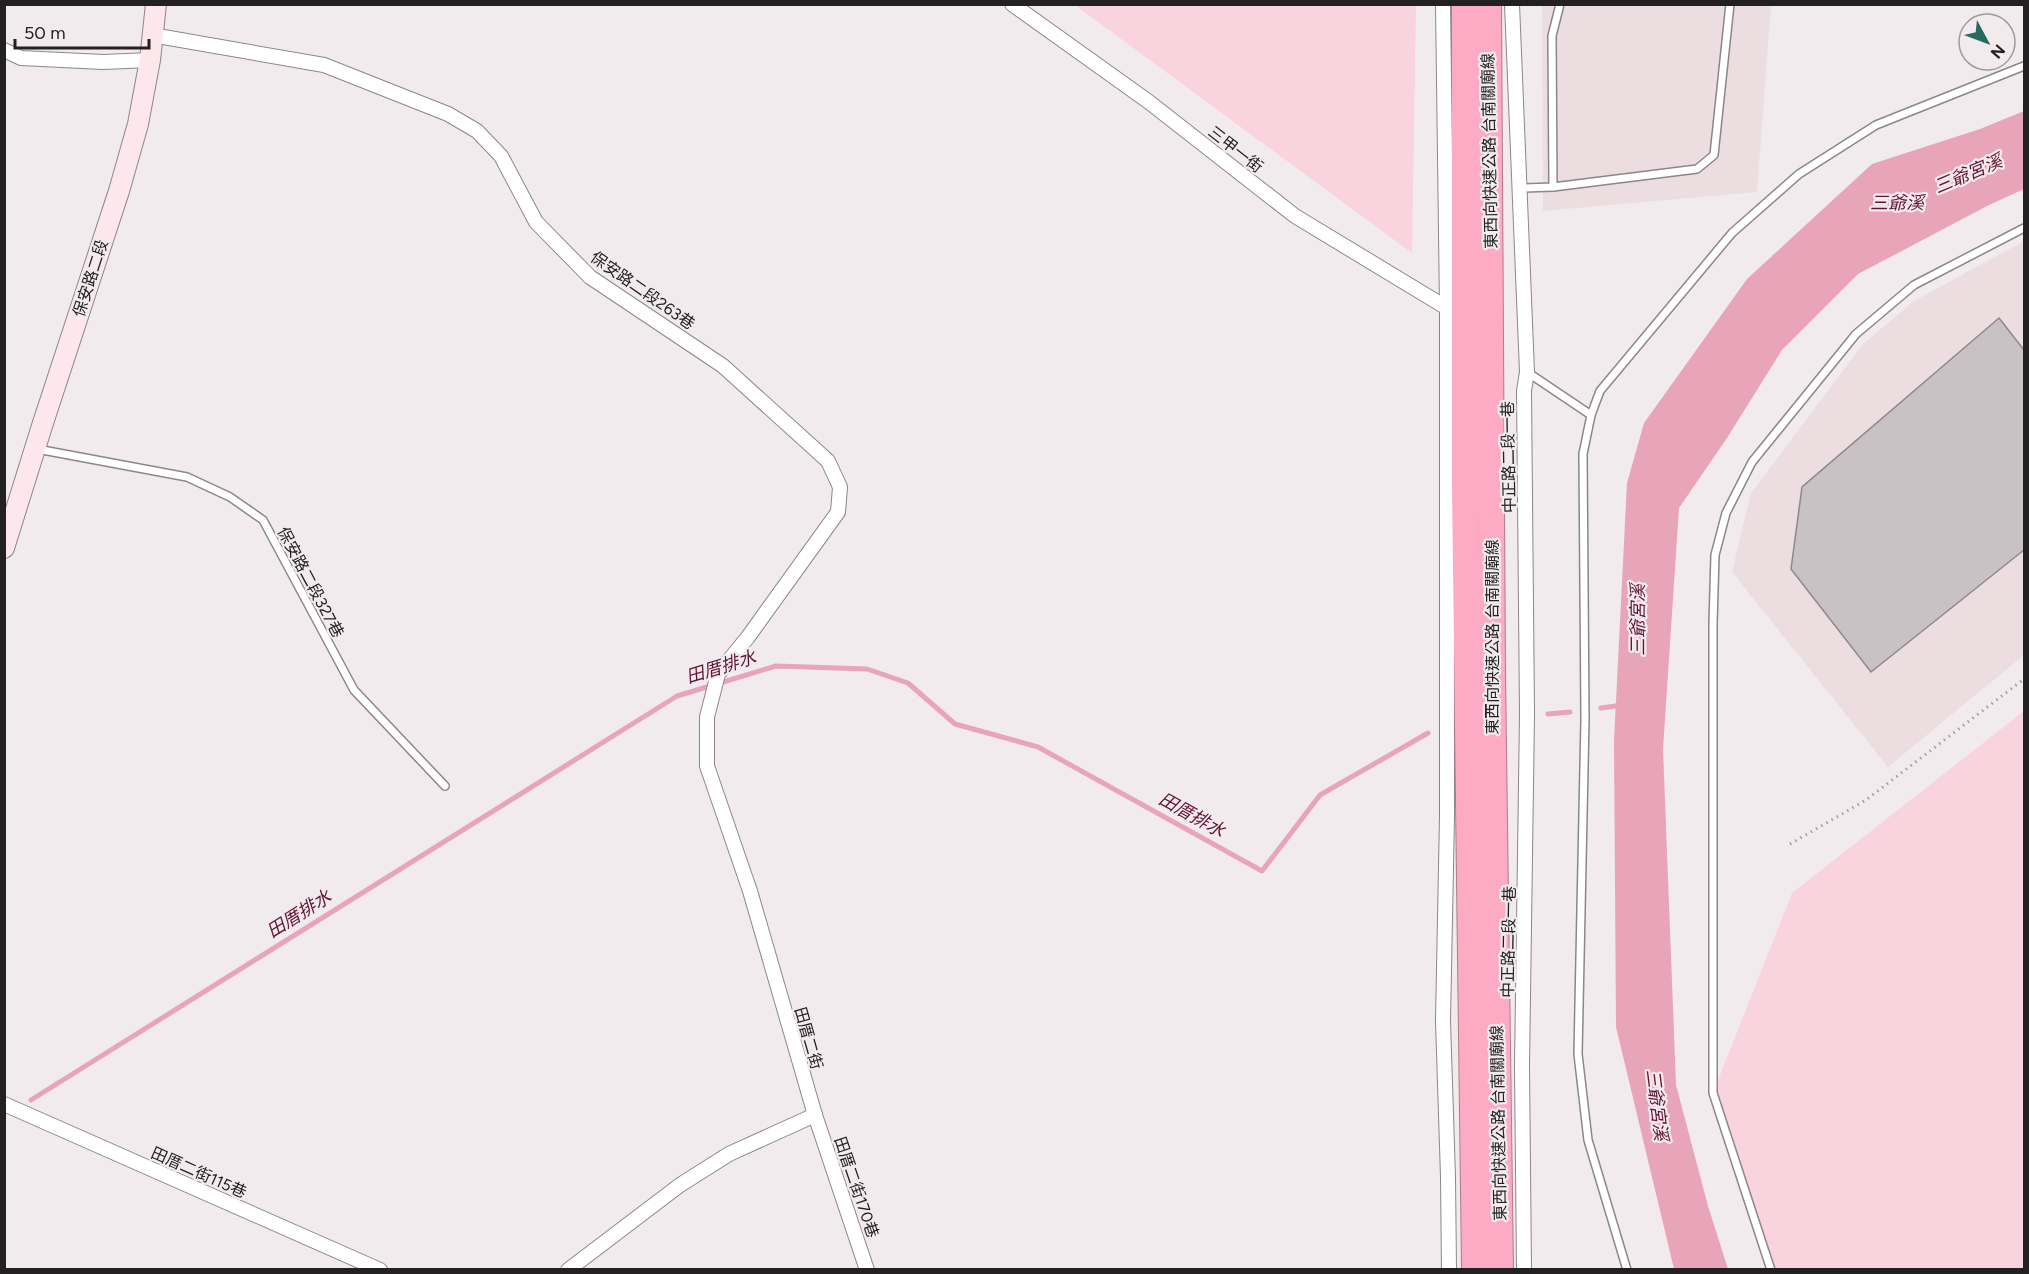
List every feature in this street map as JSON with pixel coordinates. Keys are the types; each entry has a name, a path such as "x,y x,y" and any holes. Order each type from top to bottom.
{"highway":[{"name":"東西向快速公路 台南關廟線","path":"1465,4 1465,488 1475,1269"},
{"name":"東西向快速公路 台南關廟線","path":"1488,4 1492,662 1500,1269"}],"street":[{"name":"保安路二段","path":"4,548 119,192 138,124 150,60 156,4"},
{"name":"三甲一街","path":"1012,4 1149,102 1295,216 1447,308"},
{"path":"1443,4 1447,308 1447,816 1443,1021 1449,1269"},
{"name":"中正路二段一巷","path":"1512,4 1527,372 1524,392 1527,714 1522,1066 1524,1269"},
{"name":"保安路二段263巷","path":"152,35 324,64 448,114 477,131 501,156 536,222 590,277 723,366 828,461 840,487 838,512 716,681"},
{"path":"4,50 21,58 103,63 150,60"},
{"name":"田厝二街","path":"716,681 707,717 707,766 750,891 815,1115"},
{"name":"田厝二街115巷","path":"4,1104 380,1269"},
{"path":"568,1269 680,1185 729,1155 815,1115"},
{"name":"田厝二街170巷","path":"815,1115 867,1269"}],"lane":[{"path":"1553,187 1552,36 1560,4"},
{"path":"1520,188 1553,187 1697,170 1714,155 1730,4"},
{"path":"1627,1269 1587,1140 1578,1054 1585,719 1583,454 1591,415 1600,392 1732,233 1799,174 1876,125 2025,66"},
{"path":"1771,1269 1713,1093 1715,555 1726,513 1752,462 1856,334 1914,285 2025,228"},
{"path":"1527,372 1591,415"},
{"name":"保安路二段327巷","path":"35,448 187,477 230,497 263,520 354,690 445,786"}],"path":[{"path":"1790,844 1866,800 2025,679"}],"shaded area":[{"path":"1075,5 1416,5 1412,253"},
{"path":"1542,5 1771,5 1757,192 1543,211"},
{"path":"2024,241 2024,655 1888,767 1732,572 1751,493 1863,344 1914,301"},
{"path":"2024,711 2024,1269 1771,1269 1713,1093 1792,893"}],"water":[{"name":"三爺溪","path":"2024,111 2024,189 1858,274 1782,350 1727,438 1679,508 1663,749 1676,1085 1708,1206 1728,1269 1674,1269 1616,1027 1614,741 1627,483 1644,423 1747,279 1872,164 1980,129"}],"building":[{"path":"1999,318 2024,350 2024,550 1871,672 1791,569 1802,487"}],"waterway":[{"name":"田厝排水","path":"31,1100 677,696 776,666 867,669 908,683 955,724 1038,747 1262,871 1320,795 1428,733"},
{"name":"田厝排水","path":"1601,708 1623,705"},
{"name":"田厝排水","path":"1548,714 1570,712"}],"water label":[{"name":"三爺宮溪","path":"1968,174"},
{"name":"三爺宮溪","path":"1638,620"},
{"name":"三爺宮溪","path":"1657,1105"}]}
